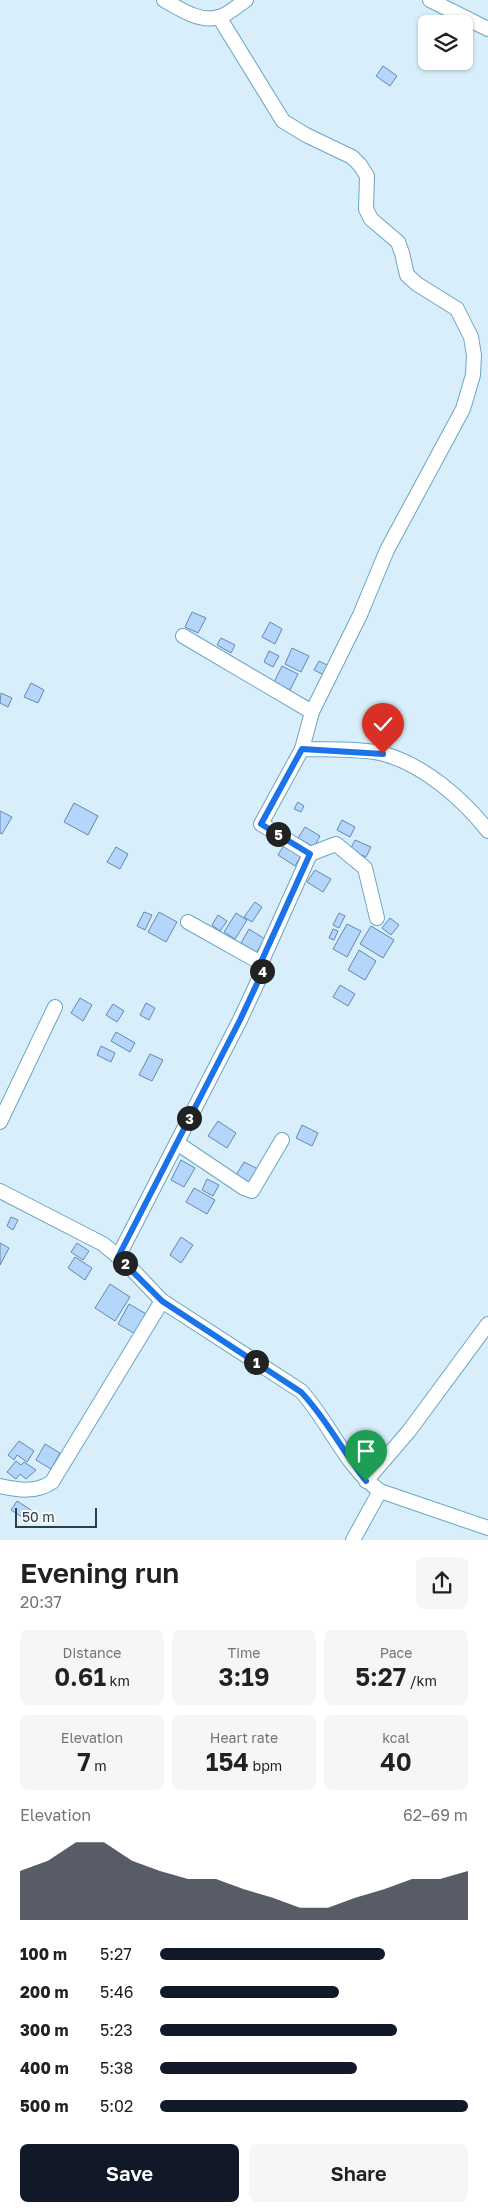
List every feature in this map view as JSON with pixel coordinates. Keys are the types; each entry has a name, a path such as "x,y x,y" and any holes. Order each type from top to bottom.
{"street":[{"path":"164,0 202,18 220,17 246,0"},
{"path":"430,0 488,29"},
{"path":"220,17 283,121 306,135 352,157 360,165 368,176 366,209 371,219 398,242 407,275 417,284 457,309 471,337 473,346 473,375 463,409 387,550 357,622 312,712 302,749 261,824 310,854"},
{"path":"183,636 312,712"},
{"path":"302,749 383,754 405,762 455,795 473,811 488,831"},
{"path":"118,1257 244,1012 262,973 261,962 310,854 336,844 365,868 377,918"},
{"path":"188,922 261,962"},
{"path":"0,1122 56,1007"},
{"path":"177,1142 244,1188 252,1191 282,1140"},
{"path":"0,1191 103,1244 162,1301 301,1392 312,1403 349,1460 366,1481 380,1491 488,1528"},
{"path":"0,1486 30,1490 43,1488 52,1482 162,1301"},
{"path":"366,1481 409,1432 488,1324"},
{"path":"353,1540 380,1491"}],"building":[{"path":"383,66 397,76 390,86 376,76"},
{"path":"192,612 206,618 198,633 185,627"},
{"path":"270,622 282,629 275,644 262,637"},
{"path":"221,638 235,645 231,653 217,645"},
{"path":"292,648 309,656 301,672 285,664"},
{"path":"269,651 279,656 273,667 264,662"},
{"path":"319,661 329,666 324,675 314,670"},
{"path":"282,666 298,674 290,690 274,682"},
{"path":"31,683 44,690 38,703 24,697"},
{"path":"1,693 12,698 8,707 0,703"},
{"path":"298,802 304,806 301,812 294,809"},
{"path":"74,803 98,816 88,835 64,822"},
{"path":"0,811 12,817 2,834 0,833"},
{"path":"342,820 355,827 350,837 337,830"},
{"path":"305,827 320,836 314,847 298,838"},
{"path":"355,840 371,847 366,857 350,850"},
{"path":"285,844 302,854 295,866 278,855"},
{"path":"116,847 128,854 120,869 107,862"},
{"path":"315,870 331,879 323,892 307,882"},
{"path":"255,902 262,907 252,922 244,917"},
{"path":"144,912 152,915 145,930 137,926"},
{"path":"159,912 177,922 166,942 148,932"},
{"path":"236,913 247,920 235,939 224,932"},
{"path":"339,913 345,916 339,928 333,925"},
{"path":"218,915 227,921 220,931 212,925"},
{"path":"390,918 399,925 391,935 382,928"},
{"path":"347,924 361,931 347,957 333,949"},
{"path":"371,926 394,940 383,958 360,944"},
{"path":"249,929 265,939 256,953 241,943"},
{"path":"333,929 338,931 334,940 329,938"},
{"path":"359,950 376,961 365,980 348,970"},
{"path":"340,985 355,994 348,1006 333,997"},
{"path":"80,998 92,1005 83,1021 71,1013"},
{"path":"146,1003 155,1008 149,1020 140,1015"},
{"path":"113,1004 124,1011 117,1022 106,1015"},
{"path":"116,1032 135,1043 130,1052 111,1041"},
{"path":"101,1046 115,1053 111,1062 97,1055"},
{"path":"150,1054 163,1060 152,1081 139,1075"},
{"path":"218,1121 236,1133 227,1148 208,1136"},
{"path":"302,1125 318,1133 312,1146 296,1138"},
{"path":"181,1160 195,1168 184,1187 171,1180"},
{"path":"244,1162 258,1169 249,1185 235,1177"},
{"path":"207,1179 219,1185 213,1196 202,1190"},
{"path":"194,1188 215,1200 207,1214 186,1202"},
{"path":"11,1217 18,1220 13,1230 7,1226"},
{"path":"181,1237 193,1245 181,1263 170,1255"},
{"path":"0,1243 9,1248 0,1265"},
{"path":"77,1243 89,1251 83,1260 71,1252"},
{"path":"75,1257 92,1268 85,1280 68,1268"},
{"path":"110,1284 130,1297 115,1321 95,1308"},
{"path":"129,1304 148,1315 137,1335 118,1324"},
{"path":"19,1441 34,1451 27,1462 17,1455 14,1460 8,1455"},
{"path":"45,1444 60,1453 51,1469 36,1460"},
{"path":"16,1461 21,1465 24,1462 36,1470 26,1479 20,1474 16,1479 7,1472"},
{"path":"17,1501 31,1510 25,1519 11,1510"}],"route":[{"path":"366,1481 349,1460 312,1403 301,1392 162,1301 118,1257 240,1020 262,973 261,962 310,854 261,824 302,749 383,754"}]}
